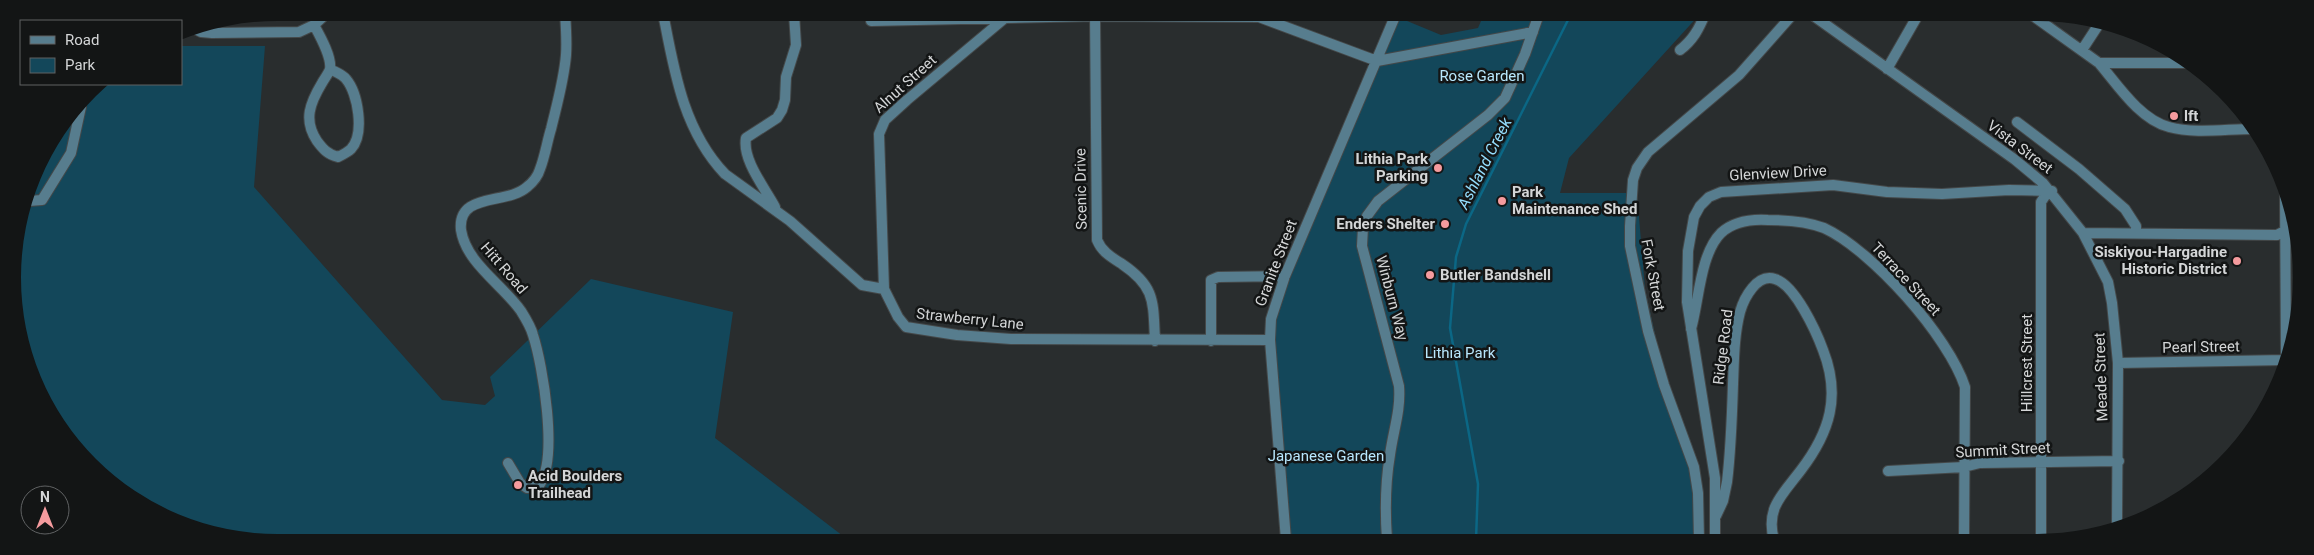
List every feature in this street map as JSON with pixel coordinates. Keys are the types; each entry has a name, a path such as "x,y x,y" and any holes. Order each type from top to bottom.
{"street":[{"path":"204,32 299,32 318,21"},
{"name":"Hitt Road","path":"508,463 520,483 527,488 540,484 545,477 548,448 547,413 538,358 533,333 527,321 510,296 468,250 461,224 466,212 475,204 510,197 520,193 528,187 540,170 564,75 566,54 565,21"},
{"path":"665,21 678,90 688,116 710,156 725,174 777,210 862,285 884,289"},
{"path":"777,210 750,163 744,145 746,138 777,118 782,110 785,100 786,77 796,45 794,21"},
{"name":"Alnut Street","path":"884,289 878,146 881,125 907,100 1001,21"},
{"name":"Scenic Drive","path":"1095,21 1097,240 1104,252 1135,273 1148,289 1153,306 1156,341"},
{"path":"1275,21 1377,61 1533,32"},
{"name":"Granite Street","path":"1286,534 1270,340 1271,319 1285,276 1393,21"},
{"name":"Winburn Way","path":"1387,534 1386,488 1390,452 1400,409 1399,386 1362,246 1363,227 1372,207 1385,194 1419,171 1488,115 1505,98 1537,21"},
{"path":"1680,50 1694,36 1702,21"},
{"name":"Fork Street","path":"1699,534 1698,493 1694,468 1664,385 1651,340 1630,246 1633,180 1637,168 1648,152 1739,75 1787,21"},
{"name":"Vista Street","path":"1821,21 2014,159 2052,191 2083,233"},
{"path":"1888,69 1915,21"},
{"path":"2041,21 2100,63 2137,108 2167,127 2187,130 2245,128"},
{"path":"314,25 326,48 330,69 309,109 308,121 312,134 323,149 329,155 338,157 351,150 360,124 351,86 345,78 330,69"},
{"path":"2082,50 2096,28"},
{"path":"2100,63 2177,63"},
{"path":"33,201 42,200 71,152 79,116"},
{"path":"2017,122 2079,169 2125,209 2136,226 2136,233"},
{"name":"Glenview Drive","path":"1715,534 1714,468 1687,302 1690,233 1700,206 1708,197 1721,192 1833,185 1887,192 1942,194 2009,190 2052,191"},
{"name":"Hillcrest Street","path":"2041,534 2041,202 2042,198 2052,191"},
{"name":"Terrace Street","path":"1691,331 1710,248 1729,227 1744,221 1801,222 1825,229 1857,248 1894,284 1932,328 1955,360 1965,387 1964,534"},
{"path":"2083,233 2277,235 2288,229"},
{"name":"Meade Street","path":"2083,233 2108,282 2112,303 2118,363 2117,521"},
{"path":"2286,337 2289,233"},
{"path":"1211,341 1211,280 1218,277 1285,276"},
{"name":"Ridge Road","path":"1714,521 1723,501 1727,482 1734,358 1740,313 1744,301 1757,283 1767,278 1777,280 1798,301 1815,329 1830,372 1832,402 1828,424 1820,441 1801,470 1779,497 1773,511 1771,524 1773,534"},
{"name":"Strawberry Lane","path":"884,289 898,317 906,327 914,329 1011,339 1270,340"},
{"name":"Pearl Street","path":"2118,363 2279,359"},
{"name":"Summit Street","path":"1888,471 1964,467 1980,463 2118,460"}],"green space":[{"name":"Lithia Park","path":"1393,21 1407,21 1441,35 1478,28 1481,21 1694,21 1569,158 1560,193 1637,193 1645,289 1664,374 1692,445 1702,482 1704,534 1286,534 1271,319"},
{"path":"182,46 265,46 254,187 442,400 485,405 495,396 490,377 591,279 733,312 715,438 840,534 278,534 244,532 195,520 164,507 135,491 96,459 64,420 48,391 30,344 23,311 21,278 23,244 35,195 48,164 64,135 96,96 109,85 182,85"}],"waterway":[{"name":"Ashland Creek","path":"1476,534 1478,484 1450,328 1456,257 1466,224 1568,21"}],"place":[{"name":"lft","path":"2174,116"},
{"name":"Lithia Park Parking","path":"1438,168"},
{"name":"Park Maintenance Shed","path":"1502,201"},
{"name":"Enders Shelter","path":"1445,224"},
{"name":"Siskiyou-Hargadine Historic District","path":"2237,261"},
{"name":"Butler Bandshell","path":"1430,275"},
{"name":"Acid Boulders Trailhead","path":"518,485"}],"park label":[{"name":"Rose Garden","path":"1482,76"},
{"name":"Japanese Garden","path":"1326,456"}]}
